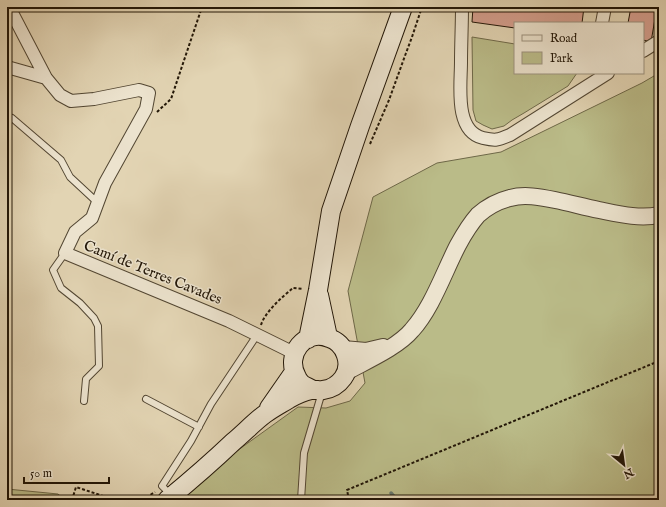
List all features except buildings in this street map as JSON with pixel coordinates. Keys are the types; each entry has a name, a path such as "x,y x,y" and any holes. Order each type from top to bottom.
{"main road":[{"path":"308,339 331,211 403,7"},
{"path":"318,290 328,337"},
{"path":"167,494 265,414 298,393 318,390 331,388 337,385 346,372 347,360 343,349 337,342 328,337 318,336 308,339 300,344 294,353 293,363 294,372 299,381 302,384 318,390"},
{"path":"265,414 294,372"}],"street":[{"path":"9,7 46,78"},
{"path":"462,7 460,97 462,115 471,132 479,137 488,140 499,140 510,135 591,79 605,74"},
{"path":"602,22 605,7"},
{"path":"644,50 659,41"},
{"path":"7,67 46,78"},
{"name":"Camí de Terres Cavades","path":"46,78 60,95 70,101 94,99 139,90 149,93 146,109 105,183 92,218 75,232 65,253 229,320 294,353"},
{"path":"346,372 394,345 406,336 418,323 433,297 462,237 478,215 492,205 510,198 529,196 618,214 633,216 659,215"},
{"path":"343,349 366,351 394,345"}],"lane":[{"path":"12,118 61,160 70,177 98,203"},
{"path":"65,253 53,270 61,288 80,303 94,318 98,326 100,366 86,379 84,401"},
{"path":"167,494 191,441 211,404 257,335"},
{"path":"301,500 304,453 318,390"},
{"path":"146,399 199,427"}],"path":[{"path":"156,114 171,99 202,7"},
{"path":"350,500 347,490 659,361"},
{"path":"72,500 76,487 115,500"},
{"path":"142,500 156,491 167,494"}],"green space":[{"path":"472,37 514,44 514,74 576,74 568,86 504,126 492,129 483,125 476,121 473,110"},
{"path":"659,73 659,500 177,500 202,476 298,407 326,408 350,401 365,383 348,291 373,197 437,163 501,152 642,83"},
{"path":"7,489 58,494 65,500 7,500"}],"waterway":[{"path":"391,493 397,500"}]}
